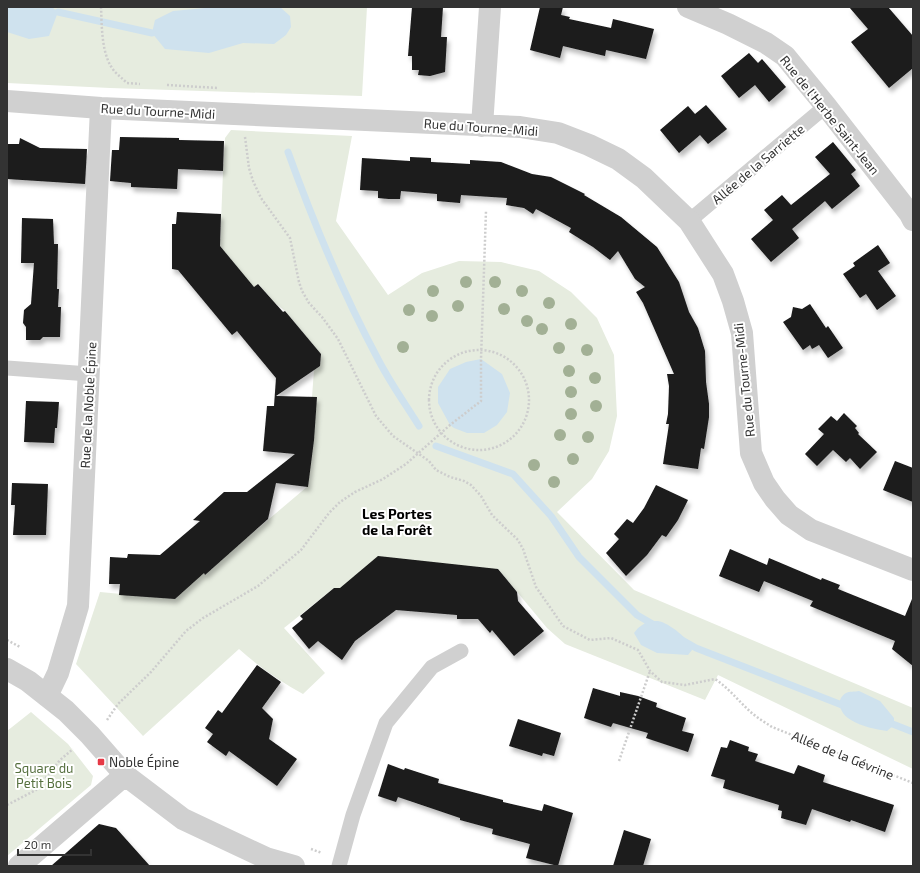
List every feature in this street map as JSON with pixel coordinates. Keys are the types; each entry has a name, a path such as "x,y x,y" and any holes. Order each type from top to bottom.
{"street":[{"path":"482,126 490,7"},
{"name":"Rue de l'Herbe Saint-Jean","path":"688,7 753,36 785,56 826,106 913,220"},
{"name":"Rue du Tourne-Midi","path":"7,101 111,109 520,127 558,133 589,145 618,159 644,178 689,221 723,274 733,301 742,333 752,453 764,483 775,500 789,515 811,530 913,570"},
{"name":"Rue de la Noble Épine","path":"47,696 58,673 78,606 89,374 111,109"},
{"path":"7,669 24,679 66,711 90,735 125,776 183,819 266,858 284,864"},
{"path":"19,866 125,776"}],"lane":[{"name":"Allée de la Sarriette","path":"689,221 826,106"},
{"path":"7,368 89,374"},
{"path":"340,862 353,815 386,723 432,667 461,651"}],"path":[{"path":"101,7 103,41 108,59 114,71 127,83 140,84"},
{"path":"111,109 127,83"},
{"path":"162,86 218,88"},
{"path":"243,115 253,181 265,204 290,238 302,291 309,303 338,340 376,416 393,436 429,461 436,470 450,477 464,481 471,485 482,496 492,515 518,540 523,549 536,587 563,626 590,640 611,638 638,650 650,671 619,761"},
{"path":"106,721 118,704 150,672 186,631 203,618 258,586 301,550 325,518 340,502 356,492 383,479 418,454 450,425 481,402 481,349 486,211"},
{"path":"481,349 498,352 512,361 523,374 529,389 530,406 525,422 516,436 502,446 486,451 469,450 453,444 441,433 432,419 428,402 430,386 438,370 449,358 465,351 481,349"},
{"path":"7,640 24,649"},
{"name":"Allée de la Gévrine","path":"650,671 662,682 685,686 716,679 727,687 736,698 755,715 772,727 913,783"},
{"path":"101,715 110,726"},
{"path":"7,805 36,790 60,760 90,735"},
{"path":"306,848 340,862"}],"green space":[{"path":"7,7 367,7 362,96 110,88 7,83"},
{"path":"231,130 352,136 336,221 388,295 422,273 459,261 501,262 539,271 571,292 597,318 614,355 617,416 609,451 592,479 557,512 634,590 913,708 913,769 718,675 705,700 565,644 547,628 498,569 334,588 284,628 325,673 303,694 254,662 239,649 143,736 76,664 100,592 175,599 203,571 205,575 224,558 244,532 249,536 308,486 317,397 312,397 314,370 320,366 321,354 285,311 275,303 258,284 253,288 229,257 220,248 225,138"},
{"name":"Square du Petit Bois","path":"31,712 68,744 93,776 91,785 7,856 7,731"}],"water":[{"path":"7,7 52,7 58,12 49,36 29,39 7,32"},
{"path":"216,7 280,7 290,16 291,27 286,35 274,44 243,43 209,53 165,49 152,33 155,20 173,11"},
{"path":"481,359 502,374 510,393 507,412 497,425 484,433 467,433 450,425 438,403 438,387 450,369 466,362"},
{"path":"648,621 663,622 673,628 687,641 692,650 688,655 657,653 641,645 634,633"},
{"path":"859,691 880,701 894,718 894,725 887,731 860,724 844,715 840,707 840,699 847,692"}],"building":[{"path":"412,7 443,7 441,37 447,37 445,72 430,76 418,75 419,70 412,70 412,56 408,56"},
{"path":"540,7 563,7 561,15 570,17 569,19 611,28 613,19 654,29 646,59 606,50 605,56 563,46 560,58 530,50"},
{"path":"849,7 888,7 913,36 913,68 889,88 851,42 868,29"},
{"path":"749,53 758,63 762,59 786,87 769,102 755,85 739,98 721,76"},
{"path":"706,105 727,129 708,144 700,135 679,153 660,130 688,106 695,114"},
{"path":"120,137 179,138 179,140 224,141 223,171 178,169 177,189 131,187 131,183 110,181 112,150 119,150"},
{"path":"20,138 40,148 87,149 85,184 7,179 7,144 19,144"},
{"path":"833,142 856,170 851,174 860,186 832,209 825,201 792,229 799,238 771,262 751,239 773,220 764,210 782,195 791,205 830,174 815,157"},
{"path":"410,157 431,158 431,162 470,164 470,160 501,162 532,174 551,177 585,194 584,195 621,217 657,247 679,282 689,312 698,328 705,351 709,417 704,449 701,448 698,469 663,464 669,424 666,424 668,414 669,386 667,374 674,374 643,303 636,292 645,287 635,279 618,251 610,260 569,232 571,228 536,209 533,214 524,208 506,205 507,198 461,195 460,203 437,201 437,194 401,191 400,199 389,199 378,198 378,191 360,190 362,158 410,161"},
{"path":"177,212 221,214 220,246 254,287 258,284 283,312 285,311 321,354 320,366 276,396 317,397 314,440 308,487 276,483 268,519 205,575 204,573 175,599 119,595 120,584 109,584 110,557 127,558 128,554 160,555 200,521 193,520 224,492 247,492 295,454 263,451 267,406 274,406 276,378 237,331 232,335 178,270 172,269 172,224 176,224"},
{"path":"22,218 53,219 54,244 58,244 57,289 59,289 58,307 61,307 60,337 43,337 40,340 26,340 26,327 23,323 24,310 31,304 34,263 21,263"},
{"path":"878,245 890,263 878,271 896,296 877,310 866,294 860,298 843,274 855,266 853,263"},
{"path":"810,304 826,328 828,326 843,348 828,358 819,345 812,349 810,345 803,350 783,322 791,317 793,307 802,309"},
{"path":"26,401 59,402 54,443 24,442"},
{"path":"844,413 857,426 855,428 859,433 858,434 877,452 860,469 850,458 846,462 833,450 817,466 805,454 824,434 818,429 831,416 837,421"},
{"path":"895,461 913,468 913,502 883,490"},
{"path":"12,483 48,484 46,535 13,535 15,505 11,505"},
{"path":"656,485 688,500 678,520 666,537 662,535 647,555 626,576 606,553 619,539 614,534 627,519 633,523 644,508"},
{"path":"730,549 767,565 769,558 821,580 822,578 840,585 838,589 905,616 913,599 913,666 892,649 895,641 810,606 813,601 764,581 759,592 719,576"},
{"path":"378,556 498,569 517,592 518,601 544,631 514,656 492,630 490,633 478,619 457,619 457,615 396,610 355,641 342,660 318,641 309,649 292,628 303,619 300,616 334,588 340,588"},
{"path":"257,665 281,682 262,708 273,719 269,739 297,759 277,786 229,751 226,756 207,742 213,734 205,728 218,710 222,713"},
{"path":"593,688 620,696 620,692 638,696 657,703 656,707 686,718 682,731 694,734 688,752 646,738 648,733 613,723 611,727 584,718"},
{"path":"518,719 561,733 554,756 543,753 542,756 509,746"},
{"path":"730,740 749,747 748,751 758,754 755,761 794,774 798,765 825,775 823,782 894,805 885,832 851,820 850,822 812,809 806,825 781,818 782,811 778,810 779,805 723,788 725,780 711,776 721,747 727,748"},
{"path":"388,764 404,770 405,768 439,779 438,783 503,800 503,802 542,811 544,804 573,813 558,866 526,858 530,844 492,834 493,829 460,820 460,818 398,797 396,802 378,796"},
{"path":"99,824 116,828 150,866 51,866"},
{"path":"624,830 651,839 643,866 613,866"}],"waterway":[{"path":"58,12 152,33"},
{"path":"288,152 308,206 353,310 384,370 419,426"},
{"path":"436,446 513,474 551,516 579,557 637,615 656,626"},
{"path":"682,640 696,648 847,707"},
{"path":"885,721 913,732"}],"place":[{"name":"Noble Épine","path":"101,762"}],"district":[{"name":"Les Portes de la Forêt","path":"397,522"}]}
